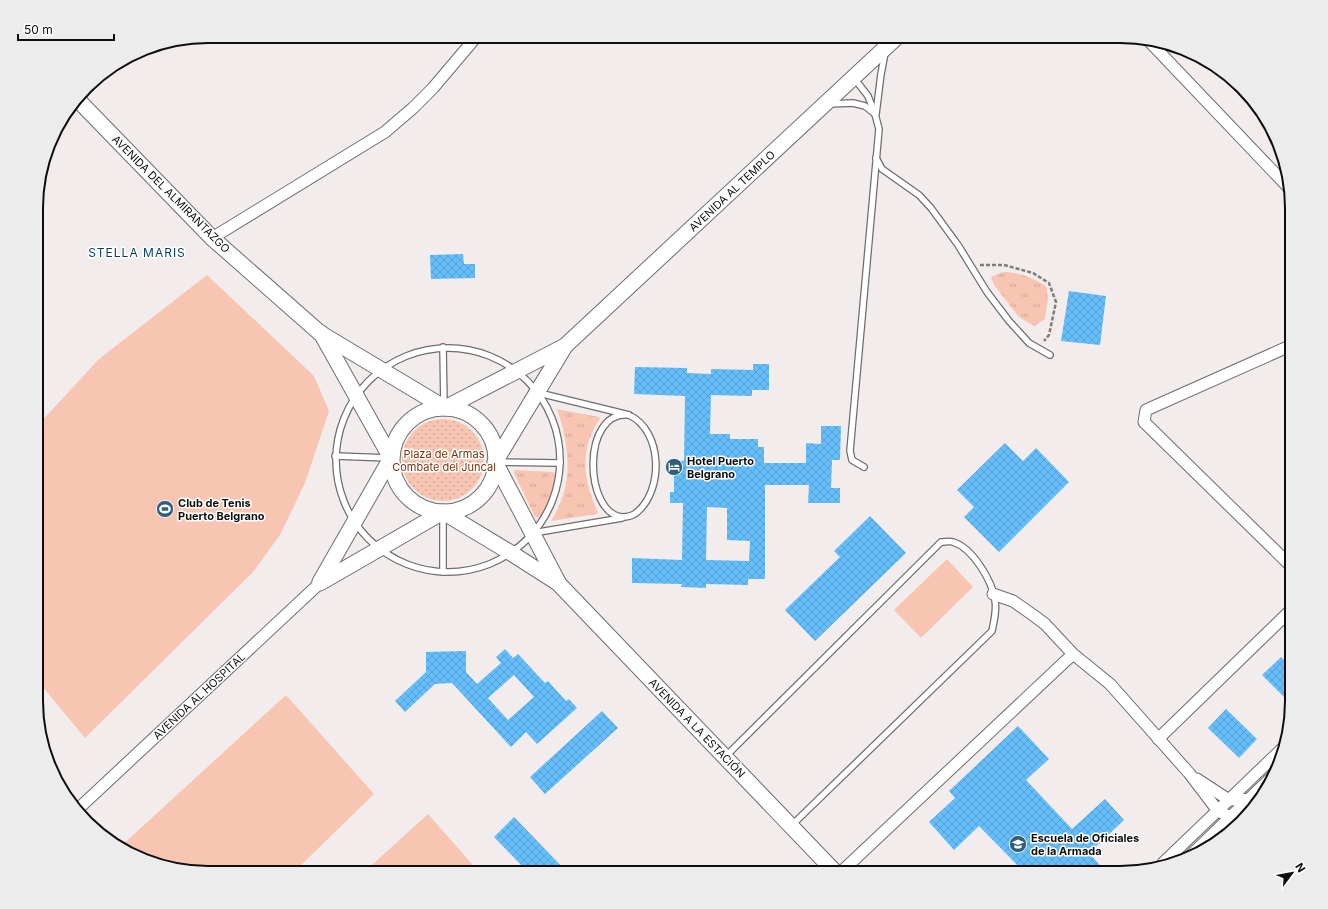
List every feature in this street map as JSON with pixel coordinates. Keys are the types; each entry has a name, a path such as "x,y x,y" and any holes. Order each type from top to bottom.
{"street":[{"path":"212,238 385,132 413,108 433,88 471,43"},
{"name":"AVENIDA AL TEMPLO","path":"565,346 891,43"},
{"path":"1154,46 1283,182"},
{"name":"AVENIDA DEL ALMIRANTAZGO","path":"81,103 212,238 320,333"},
{"path":"320,333 444,408"},
{"path":"320,333 392,458"},
{"path":"444,408 565,346"},
{"path":"558,583 496,462 492,441 481,424 464,412 444,408 432,409 420,413 406,424 396,440 392,458 393,473 396,480 404,493 421,507 443,512 459,510 473,503 480,497 489,485 495,470 496,462 565,346"},
{"path":"1285,349 1146,410 1144,422 1285,559"},
{"path":"320,583 392,458"},
{"path":"320,583 443,512"},
{"path":"443,512 512,553 558,583"},
{"name":"AVENIDA AL HOSPITAL","path":"81,806 320,583"},
{"name":"AVENIDA A LA ESTACIÓN","path":"558,583 829,866"},
{"path":"993,594 1013,601 1044,624 1073,654 1110,684 1189,773 1218,811 1231,816 1239,816"},
{"path":"1158,739 1285,616"},
{"path":"847,866 1073,654"},
{"path":"1168,859 1276,755"},
{"path":"1189,773 1229,800 1253,800"},
{"path":"1202,845 1260,788"}],"lane":[{"path":"876,114 886,48"},
{"path":"854,78 868,96 876,114 879,129 850,451 852,460 864,467"},
{"path":"825,104 853,103 865,106 876,114"},
{"path":"876,158 882,169 919,195 931,208 958,245 987,292 1009,321 1029,343 1050,355"},
{"path":"444,347 444,408"},
{"path":"444,347 477,351 499,360 516,370 529,382 549,411 558,440 560,463 556,491 550,506 533,533 512,553 486,566 457,572 443,572 411,566 391,557 368,539 355,523 346,507 339,487 335,456 337,437 342,419 356,394 364,384 381,369 406,355 418,351 444,347"},
{"path":"533,533 634,515 640,510 648,499 653,485 655,467 652,445 646,429 636,419 629,415 537,392"},
{"path":"627,517 620,517 607,510 598,493 593,465 598,437 603,427 615,416 629,415"},
{"path":"335,456 392,458"},
{"path":"496,462 560,463"},
{"path":"443,512 443,572"},
{"path":"725,757 941,542 953,542 965,549 973,557 982,568 995,601 995,615 992,631 791,826"}],"path":[{"path":"970,265 1004,265 1033,274 1049,284 1056,302 1050,335 1039,348"}],"green space":[{"path":"1003,272 1026,276 1046,286 1048,298 1045,319 1034,326 1019,317 994,285 991,277"},
{"name":"Club de Tenis Puerto Belgrano","path":"207,275 314,376 329,411 305,483 280,535 253,572 85,738 43,687 43,420 99,359"},
{"path":"557,409 599,417 600,419 593,430 586,453 587,477 589,488 598,512 597,514 551,521 563,494 568,466 565,437"},
{"name":"Plaza de Armas Combate del Juncal","path":"443,419 459,422 472,431 481,444 484,460 481,476 472,489 459,498 443,501 427,498 414,489 405,476 402,460 405,444 414,431 427,422"},
{"path":"515,470 553,472 555,474 554,486 550,498 546,509 540,518 535,517 514,473"},
{"path":"947,559 973,587 921,638 894,610"},
{"path":"286,695 374,794 300,866 186,865 155,857 124,843"},
{"path":"428,814 474,866 371,866"}],"building":[{"path":"463,254 464,264 475,264 475,278 431,279 430,255"},
{"path":"1069,291 1106,296 1100,345 1061,341"},
{"path":"753,364 769,364 769,390 752,390 752,396 711,395 710,434 730,434 730,439 758,439 758,447 764,447 764,463 806,463 806,443 821,444 821,426 841,426 840,460 832,460 831,488 840,488 840,503 808,503 809,485 765,485 765,579 748,579 748,585 706,584 706,588 681,587 682,584 632,583 632,558 682,560 683,503 670,503 670,492 674,492 674,473 670,473 670,460 684,461 685,396 634,394 635,367 687,368 687,373 711,374 711,369 753,370","holes":["707,507 727,508 727,540 750,541 749,561 706,560"]},
{"path":"1005,443 1023,461 1036,448 1069,482 999,552 964,517 974,507 957,490"},
{"path":"870,516 906,553 815,641 785,610 840,557 834,551"},
{"path":"505,649 513,658 518,654 545,683 548,681 566,701 569,699 577,708 537,744 526,732 511,747 452,683 435,684 405,712 395,701 426,672 426,652 466,651 466,672 477,684 501,663 496,657","holes":["514,675 534,697 508,720 488,698"]},
{"path":"1281,657 1285,661 1285,698 1262,675"},
{"path":"1226,709 1257,739 1239,758 1208,728"},
{"path":"602,711 618,728 545,794 530,777"},
{"path":"1018,726 1049,759 1026,780 1072,829 1105,799 1124,820 1089,853 1101,866 1018,866 979,826 954,850 929,822 955,798 949,791"},
{"path":"514,817 561,866 522,866 494,837"}],"place":[{"name":"Hotel Puerto Belgrano","path":"674,467"},
{"name":"Club de Tenis Puerto Belgrano","path":"165,509"},
{"name":"Escuela de Oficiales de la Armada","path":"1018,844"}],"district":[{"name":"STELLA MARIS","path":"137,253"}]}
